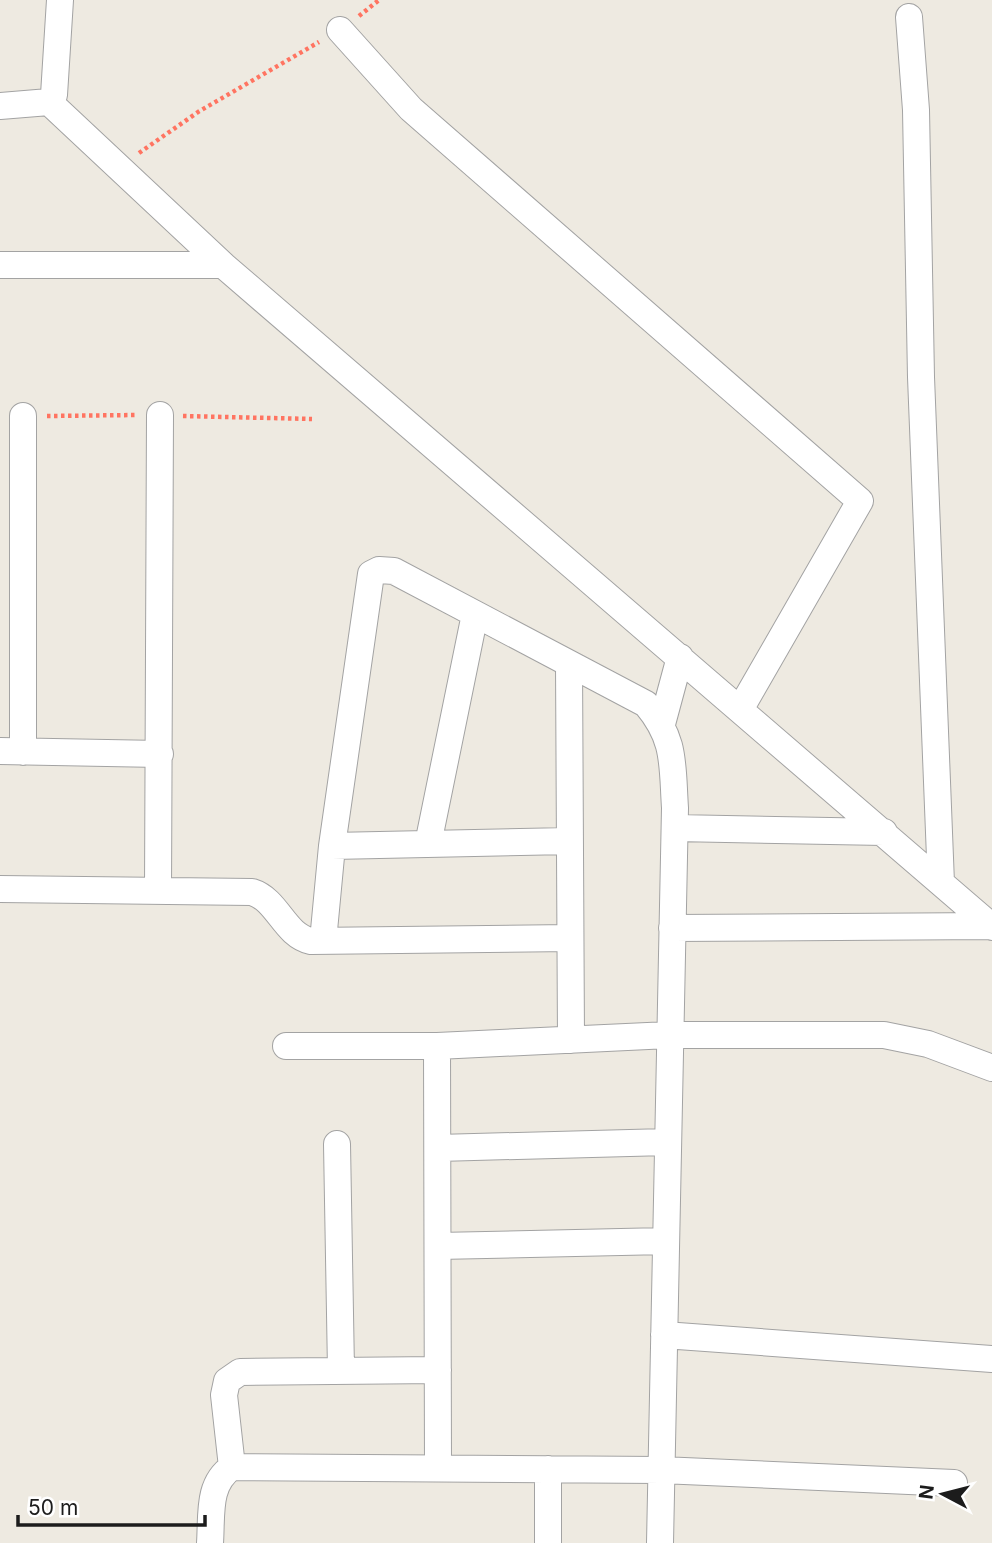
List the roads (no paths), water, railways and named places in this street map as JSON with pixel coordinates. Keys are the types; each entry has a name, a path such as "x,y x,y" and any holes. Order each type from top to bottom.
{"street":[{"path":"49,102 54,95 60,0"},
{"path":"908,17 916,110 921,377 941,883"},
{"path":"340,30 411,109 860,501 741,708"},
{"path":"0,106 49,102 223,265 741,708 991,927"},
{"path":"0,265 223,265"},
{"path":"158,891 160,415"},
{"path":"23,416 11,752 160,754"},
{"path":"323,941 332,846 371,574 379,569 394,570 646,704 662,724 670,739 675,828 660,1543"},
{"path":"428,844 475,614"},
{"path":"662,724 681,657"},
{"path":"569,664 571,1040"},
{"path":"675,828 884,832"},
{"path":"332,846 569,841"},
{"path":"0,889 262,895 303,939 323,941 570,938"},
{"path":"672,928 991,927"},
{"path":"286,1046 438,1046 669,1035 884,1035 928,1044 992,1068"},
{"path":"438,1046 438,1468"},
{"path":"438,1148 667,1142"},
{"path":"337,1144 341,1370"},
{"path":"438,1246 666,1241"},
{"path":"664,1335 992,1359"},
{"path":"232,1467 223,1395 227,1381 240,1372 438,1370"},
{"path":"210,1543 214,1485 220,1475 232,1467 661,1470 954,1483"},
{"path":"548,1469 548,1543"}]}
